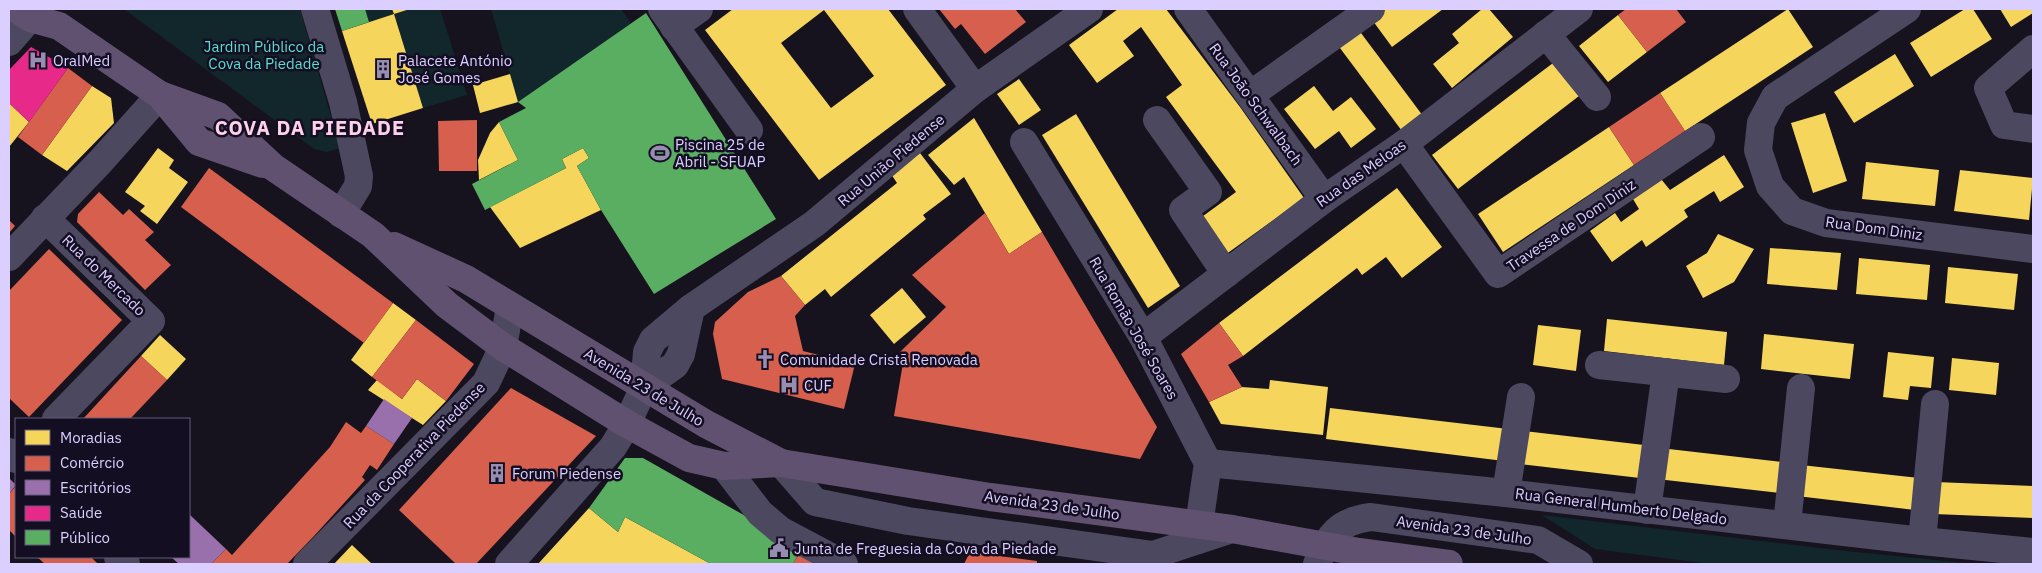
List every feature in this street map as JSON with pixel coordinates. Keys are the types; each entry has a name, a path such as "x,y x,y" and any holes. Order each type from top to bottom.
{"main road":[{"path":"45,19 160,95 199,142 273,167 373,235"},
{"name":"Avenida 23 de Julho","path":"373,235 466,279 706,424 781,463"},
{"name":"Avenida 23 de Julho","path":"373,235 447,306 503,347 627,424 688,458 724,466 781,463 990,497 1232,529 1320,555 1449,564"}],"street":[{"path":"315,9 344,102 359,176 358,186 340,214"},
{"path":"699,9 668,18 749,130"},
{"path":"917,9 975,89"},
{"name":"Rua União Piedense","path":"509,564 613,447 627,424 644,387 647,352 653,340 692,308 814,224 975,89 1089,9"},
{"name":"Rua João Schwalbach","path":"1188,9 1324,199"},
{"name":"Rua das Meloas","path":"1143,337 1324,199 1404,144 1579,9"},
{"name":"Rua Dom Diniz","path":"1907,9 1775,97 1761,123 1758,150 1770,186 1792,211 1826,223 2033,248"},
{"path":"1250,95 1368,10"},
{"path":"9,42 45,19"},
{"path":"1546,34 1597,97"},
{"path":"2033,49 1988,88 2004,125 2033,129"},
{"path":"9,257 100,162 160,95"},
{"path":"1157,120 1208,192 1183,210 1226,274"},
{"name":"Travessa de Dom Diniz","path":"1404,144 1498,274 1702,138"},
{"name":"Rua Romão José Soares","path":"1024,142 1143,337 1208,463"},
{"name":"Rua do Mercado","path":"45,218 151,320 57,418"},
{"name":"Rua da Cooperativa Piedense","path":"307,564 486,383 503,347 510,306"},
{"path":"1599,365 1726,378"},
{"path":"1647,510 1666,372"},
{"path":"1787,525 1801,388"},
{"path":"1506,493 1521,397"},
{"path":"1922,541 1935,404"},
{"path":"781,463 815,502 908,521 985,533 1153,555 1232,529"},
{"path":"1200,525 1208,463"},
{"name":"Rua General Humberto Delgado","path":"1208,463 1506,493 2033,552"},
{"path":"724,466 760,513 780,530 844,564"},
{"path":"985,533 990,497"},
{"name":"Avenida 23 de Julho","path":"1320,555 1337,530 1358,519 1371,517 1538,540 1578,564"}],"green space":[{"name":"Jardim Público da Cova da Piedade","path":"124,9 300,9 340,148 327,152 314,149"},
{"path":"365,9 392,9 394,14 369,22"},
{"path":"411,9 440,9 467,95 423,108 394,14"},
{"path":"491,9 621,9 631,23 518,102"},
{"path":"1542,515 1836,550 1975,564 1711,564 1595,549"}],"building: Moradias":[{"path":"392,9 410,9 394,14"},
{"path":"733,9 888,9 946,85 819,180 705,30","holes":["824,10 874,76 831,108 781,43"]},
{"path":"1118,9 1166,9 1240,107 1304,198 1225,255 1199,219 1236,192 1166,97 1182,85 1141,27 1123,41 1134,56 1097,83 1069,45"},
{"path":"1380,9 1443,9 1392,47 1370,17"},
{"path":"1482,9 1489,9 1513,37 1452,88 1433,64 1459,43 1452,34"},
{"path":"1788,9 1813,47 1685,131 1660,93"},
{"path":"1965,9 1973,9 1992,39 1931,77 1910,43"},
{"path":"2000,9 2033,9 2033,13 2011,27"},
{"name":"Palacete António José Gomes","path":"394,14 423,108 372,124 342,31"},
{"path":"1618,15 1647,52 1608,82 1579,46"},
{"path":"1355,25 1423,116 1402,131 1334,40"},
{"path":"1895,54 1914,86 1854,123 1834,92"},
{"path":"1553,63 1579,96 1458,189 1432,155"},
{"path":"510,74 518,102 480,113 473,85"},
{"path":"1019,79 1041,110 1019,125 997,94"},
{"path":"92,86 111,98 114,123 67,171 42,155"},
{"path":"1314,86 1333,111 1351,97 1376,129 1351,148 1339,131 1315,149 1284,109"},
{"path":"9,103 29,122 9,147"},
{"path":"1825,113 1847,181 1813,193 1791,123"},
{"path":"1076,114 1180,286 1148,308 1042,135"},
{"path":"974,118 1042,232 1009,254 964,177 954,185 928,155"},
{"path":"499,122 518,160 479,180 478,160 490,133"},
{"path":"1609,127 1634,165 1503,252 1478,214"},
{"path":"158,148 174,160 169,168 188,182 157,224 140,211 145,206 125,192"},
{"path":"583,148 589,158 577,166 601,210 520,248 490,207 566,168 562,159"},
{"path":"920,153 951,194 923,215 926,219 831,297 825,289 805,305 781,276 897,183 891,174"},
{"path":"1724,155 1744,187 1720,202 1714,191 1684,210 1688,217 1646,247 1642,240 1612,262 1590,231 1615,213 1621,222 1639,209 1633,199 1661,179 1670,190"},
{"path":"1866,162 1939,170 1935,206 1862,199"},
{"path":"1960,170 2033,178 2029,220 1954,211"},
{"path":"1397,188 1442,247 1402,278 1386,257 1362,275 1357,268 1243,356 1219,323"},
{"path":"1718,234 1754,249 1734,282 1703,298 1686,266 1707,253"},
{"path":"1770,248 1841,253 1837,290 1767,284"},
{"path":"1859,258 1930,265 1927,300 1856,294"},
{"path":"1948,267 2018,274 2014,310 1945,303"},
{"path":"902,288 926,317 894,344 870,315"},
{"path":"393,303 416,320 372,377 351,360"},
{"path":"1607,319 1727,332 1724,365 1604,351"},
{"path":"1538,325 1581,330 1576,371 1533,365"},
{"path":"1764,334 1854,344 1850,379 1761,369"},
{"path":"160,335 186,359 167,380 141,356"},
{"path":"1888,352 1934,357 1931,388 1910,386 1908,400 1883,397"},
{"path":"1952,358 1999,363 1996,395 1949,390"},
{"path":"417,379 446,401 423,425 368,390 377,380 402,399"},
{"path":"1270,380 1328,387 1323,435 1221,424 1209,402 1242,387 1269,389"},
{"path":"1330,408 1508,429 1504,461 1326,439"},
{"path":"1524,431 1644,445 1640,478 1520,464"},
{"path":"1660,448 1783,462 1780,493 1657,479"},
{"path":"1801,465 1919,478 1915,510 1797,496"},
{"path":"1936,482 2033,486 2033,518 1934,514"},
{"path":"589,508 618,532 625,517 711,564 538,564"},
{"path":"352,545 372,564 334,564"}],"building: Comércio":[{"path":"939,9 1015,9 1026,22 985,54 961,24 955,29"},
{"path":"1626,9 1676,9 1686,22 1647,52 1618,15"},
{"path":"68,68 92,86 42,155 18,137"},
{"path":"1660,93 1685,131 1634,165 1609,127"},
{"path":"477,120 477,171 439,171 438,121"},
{"path":"209,168 393,303 364,343 181,207"},
{"path":"99,192 123,215 129,209 154,232 145,240 171,265 145,290 77,222 78,214"},
{"path":"985,213 1009,254 1042,232 1157,427 1140,459 894,416 903,363 906,360 899,353 946,307 912,275"},
{"path":"9,220 15,226 9,233"},
{"path":"49,249 122,320 29,417 9,398 9,291"},
{"path":"781,276 805,305 795,316 803,351 855,364 844,409 722,379 713,334 715,322 748,292"},
{"path":"416,320 474,364 446,401 417,379 402,399 372,377"},
{"path":"1219,323 1243,356 1228,365 1242,387 1209,402 1181,354"},
{"path":"141,356 167,380 131,418 84,418"},
{"name":"Forum Piedense","path":"511,388 596,436 476,564 456,564 399,510"},
{"path":"346,422 361,433 366,426 394,444 377,470 370,465 362,477 365,480 287,564 211,564 226,549 232,555 330,447"},
{"path":"15,487 15,536 9,530 9,494"},
{"path":"800,552 826,564 793,564"},
{"path":"970,552 1037,561 1037,564 964,564"},
{"path":"38,558 92,558 98,564 45,564"}],"building: Escritórios":[{"path":"384,399 412,418 394,444 366,426"},
{"path":"9,478 15,486 9,494"},
{"path":"190,515 226,549 211,564 179,564 172,558 190,558"}],"building: Saúde":[{"path":"31,47 68,68 29,122 9,103 9,70"}],"building: Público":[{"path":"335,9 365,9 369,22 342,31"},
{"name":"Piscina 25 de Abril - SFUAP","path":"646,13 776,219 654,294 601,210 577,166 589,158 583,148 562,159 566,168 485,210 472,184 518,160 499,122 526,108 518,102"},
{"path":"625,458 643,458 802,548 793,564 711,564 625,517 618,532 589,508"}],"place":[{"name":"OralMed","path":"38,60"},
{"name":"Palacete António José Gomes","path":"383,69"},
{"name":"Piscina 25 de Abril - SFUAP","path":"660,153"},
{"name":"Comunidade Cristã Renovada","path":"765,359"},
{"name":"CUF","path":"789,385"},
{"name":"Forum Piedense","path":"497,473"},
{"name":"Junta de Freguesia da Cova da Piedade","path":"779,548"}],"district":[{"name":"COVA DA PIEDADE","path":"310,127"}]}
